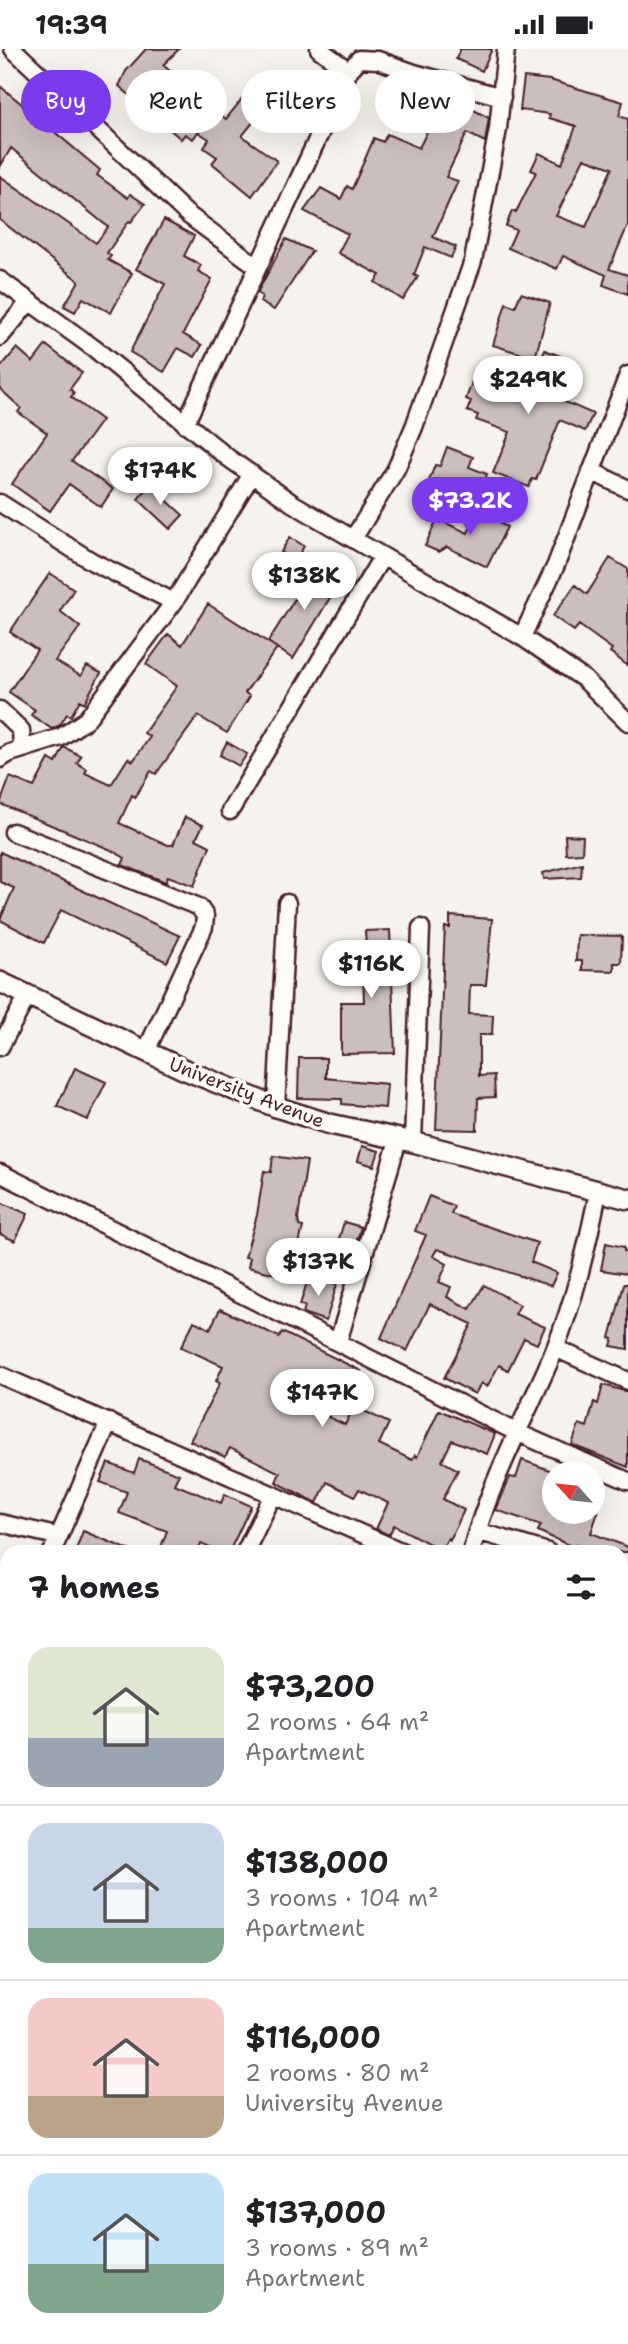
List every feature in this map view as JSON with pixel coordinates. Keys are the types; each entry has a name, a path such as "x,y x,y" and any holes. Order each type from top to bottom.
{"street":[{"path":"13,49 187,214 258,267"},
{"path":"319,49 348,70"},
{"path":"353,539 396,470 473,261 502,97 506,49"},
{"path":"350,70 359,59 378,60 414,73 502,97"},
{"path":"185,424 320,133"},
{"path":"0,280 94,349 185,424 252,474 382,557 522,637 584,679 628,722"},
{"path":"0,337 29,302"},
{"path":"522,637 556,565 628,375"},
{"path":"592,471 628,489"},
{"path":"0,759 22,748 61,737 86,720 174,602 252,474"},
{"path":"0,503 93,562 174,602"},
{"path":"230,811 382,557"},
{"path":"0,711 21,730 22,748"},
{"path":"13,832 199,907 205,916 204,927 146,1051"},
{"path":"276,1107 287,904"},
{"path":"338,1342 406,1141 421,928"},
{"name":"University Avenue","path":"0,982 146,1051 276,1107 330,1124 628,1199"},
{"path":"0,1047 27,996"},
{"path":"0,1173 516,1432 628,1481"},
{"path":"473,1545 516,1432 555,1348 583,1269 598,1192"},
{"path":"555,1348 628,1381"},
{"path":"0,1375 109,1422 189,1461 386,1545"},
{"path":"54,1545 109,1422"},
{"path":"248,1545 273,1495"},
{"path":"0,1523 56,1536"},
{"path":"477,1531 524,1545"}],"building":[{"path":"146,49 179,49 163,65 169,70 127,70"},
{"path":"460,49 492,49 482,71 456,59"},
{"path":"125,73 125,91 119,86"},
{"path":"524,77 550,80 623,102 619,116 628,119 628,225 609,269 628,275 628,294 603,285 606,275 563,256 557,269 508,248 516,230 506,226 536,172 531,170 539,153 562,164 576,126 549,118 550,114 520,110","holes":["584,158 612,168 586,227 556,216"]},
{"path":"0,86 21,103 21,133 56,133 100,170 97,175 128,198 130,194 145,204 131,222 129,221 107,253 111,256 108,260 132,273 111,313 83,298 75,312 64,306 79,281 0,220 0,176 96,243 108,227 11,148 0,167"},
{"path":"241,100 241,133 244,133 242,136 277,161 252,196 212,163 217,157 204,148 209,139 200,133 227,133 227,118"},
{"path":"475,111 489,118 485,142 467,133 475,133"},
{"path":"174,133 197,133 193,139 185,134 181,139"},
{"path":"426,133 467,133 446,177 458,181 433,237 456,247 451,258 425,247 414,275 418,277 403,300 375,282 380,275 338,253 348,234 304,211 321,188 341,199 347,186 352,189 374,138 383,142 387,134 419,148"},
{"path":"164,220 194,236 184,256 201,265 198,271 212,279 183,334 202,345 195,357 178,348 164,372 130,352 165,284 136,269"},
{"path":"286,239 312,251 274,310 260,302 262,296 257,293"},
{"path":"521,293 550,303 535,358 493,345 506,303 515,307"},
{"path":"46,345 82,373 70,389 74,393 71,397 102,420 72,461 113,489 101,507 69,484 50,511 12,484 47,433 18,412 21,408 0,389 0,368 17,348 33,362"},
{"path":"545,350 573,361 571,366 578,369 565,402 593,414 585,431 560,420 536,480 532,479 529,487 493,473 510,432 476,420 478,415 467,411 471,401 466,399 472,382 477,383 480,376 528,393"},
{"path":"447,447 473,457 469,467 487,474 474,508 426,489 435,465 440,466"},
{"path":"150,485 183,515 170,529 138,499"},
{"path":"480,507 504,517 501,524 507,527 487,567 447,547 439,552 425,546 437,519 468,533"},
{"path":"290,537 304,546 295,561 281,552"},
{"path":"610,558 628,569 628,666 610,652 612,649 579,625 574,631 553,616 575,585 587,594"},
{"path":"316,565 340,581 293,659 268,642"},
{"path":"50,573 74,589 60,611 80,627 55,661 81,676 87,666 101,673 84,703 80,700 71,716 67,714 60,725 52,729 31,715 35,710 9,692 37,650 10,632"},
{"path":"208,604 277,648 245,693 250,696 227,733 198,716 156,774 151,771 135,797 132,795 119,823 168,845 173,845 185,817 203,825 196,839 210,846 194,886 168,876 166,882 122,865 125,858 109,849 0,804 10,777 34,787 49,759 56,763 64,747 81,756 77,763 87,769 85,773 111,785 128,758 133,761 150,737 144,733 177,686 146,664 168,634 182,645"},
{"path":"227,742 247,754 239,766 220,755"},
{"path":"565,835 583,836 582,853 566,854"},
{"path":"0,852 180,936 167,962 61,910 44,943 0,920 14,888 0,882"},
{"path":"582,863 581,877 544,879 543,873"},
{"path":"450,916 492,919 486,985 470,985 469,1014 493,1015 492,1035 479,1035 479,1076 494,1075 495,1097 478,1098 477,1130 436,1129 445,927 450,928"},
{"path":"390,930 395,1053 341,1054 341,1002 364,1002 363,965 353,966 352,946 366,945 365,931"},
{"path":"577,935 622,936 621,963 614,963 614,971 582,970 582,961 576,961"},
{"path":"299,1058 326,1058 326,1078 387,1084 385,1108 342,1104 342,1099 298,1098"},
{"path":"75,1068 106,1082 88,1120 57,1106"},
{"path":"362,1146 379,1151 374,1166 358,1161"},
{"path":"273,1156 307,1161 298,1218 299,1226 303,1227 291,1278 248,1267 250,1258 245,1257 257,1215 264,1171 271,1172"},
{"path":"429,1196 454,1206 451,1214 537,1243 531,1262 557,1273 551,1286 437,1249 433,1256 447,1264 439,1282 451,1287 447,1297 470,1309 484,1285 520,1305 515,1314 545,1327 537,1344 524,1338 508,1370 499,1365 487,1387 481,1383 475,1394 444,1378 472,1324 430,1304 407,1351 381,1338 426,1235 415,1231"},
{"path":"0,1202 28,1214 15,1241 0,1234"},
{"path":"344,1222 361,1227 353,1254 336,1249"},
{"path":"606,1243 624,1247 624,1251 628,1252 628,1274 601,1270"},
{"path":"309,1276 337,1284 326,1321 303,1313 305,1306 300,1305"},
{"path":"624,1284 628,1284 628,1349 611,1346 613,1339 610,1338"},
{"path":"220,1309 279,1337 282,1332 361,1371 354,1384 328,1371 322,1384 316,1381 304,1405 345,1425 354,1406 389,1423 379,1444 412,1460 415,1455 417,1457 439,1410 495,1434 487,1454 452,1440 442,1461 458,1470 443,1499 464,1510 450,1540 448,1538 444,1545 432,1545 394,1525 389,1535 376,1529 388,1503 359,1489 355,1496 327,1482 317,1503 276,1482 280,1473 230,1448 225,1457 190,1441 220,1383 216,1381 223,1366 181,1347 194,1321 210,1329"},
{"path":"603,1385 628,1392 628,1467 572,1445 579,1424 587,1427 594,1402 598,1404"},
{"path":"139,1459 179,1474 174,1484 221,1503 225,1494 251,1506 232,1545 162,1545 167,1531 119,1513 127,1492 100,1482 108,1463 134,1473"},
{"path":"522,1460 542,1467 542,1524 594,1524 591,1533 623,1545 568,1545 538,1531 541,1525 496,1510 510,1477 516,1478"},
{"path":"83,1531 117,1545 78,1545"}]}
